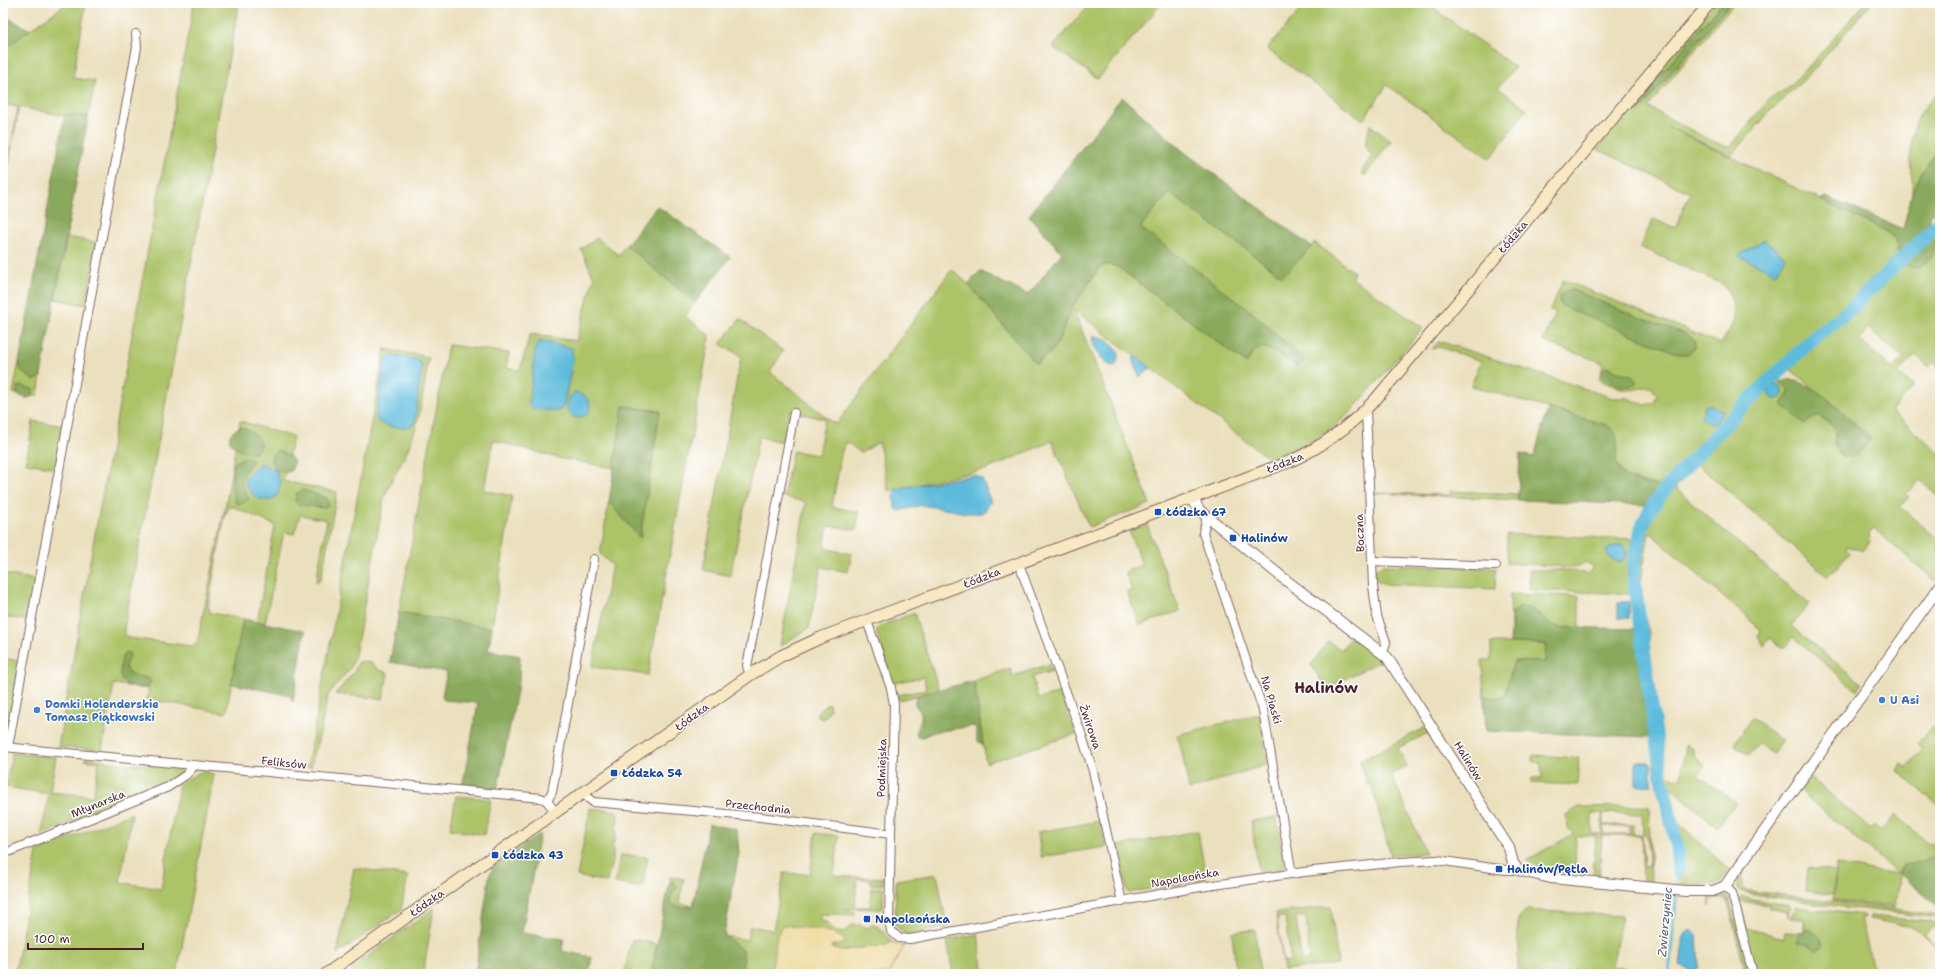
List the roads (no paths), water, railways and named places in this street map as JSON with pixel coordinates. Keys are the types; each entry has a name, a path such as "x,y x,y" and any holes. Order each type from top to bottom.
{"main road":[{"name":"Łódzka","path":"326,974 750,675 800,647 1193,499 1312,452 1340,434 1366,409 1710,3"}],"street":[{"path":"5,747 137,47 136,34"},
{"name":"Boczna","path":"1366,409 1375,608 1386,642 1383,653"},
{"path":"750,675 747,666 794,413"},
{"name":"Halinów","path":"1193,499 1199,510 1210,520 1308,598 1383,653 1409,689 1509,848 1512,860 1518,870"},
{"name":"Na Piaski","path":"1210,520 1204,540 1263,710 1292,874"},
{"path":"556,813 547,802 552,792 594,559"},
{"path":"1372,561 1496,566"},
{"name":"Żwirowa","path":"1019,564 1078,725 1093,771 1122,902"},
{"path":"1753,974 1729,890 1940,586"},
{"name":"Podmiejska","path":"867,621 891,688 894,704 889,919"},
{"name":"Feliksów","path":"5,747 541,798 547,802"},
{"name":"Młynarska","path":"3,854 168,787 186,775 195,765"},
{"name":"Przechodnia","path":"583,794 593,802 760,818 891,834"},
{"name":"Napoleońska","path":"889,919 890,927 894,935 901,939 910,939 1200,887 1292,874 1418,860 1455,862 1512,871 1518,870 1565,880 1685,891 1729,890"},
{"path":"1499,869 1512,860"}],"water":[{"path":"1764,240 1786,258 1776,273 1738,256"},
{"path":"1093,336 1104,339 1115,347 1119,354 1116,365 1111,366 1101,357 1095,349"},
{"path":"540,341 572,348 573,360 563,408 557,411 533,409 529,405 535,351"},
{"path":"393,356 416,359 422,364 415,421 412,426 393,427 388,426 376,419 385,360"},
{"path":"1135,356 1149,366 1150,369 1142,376 1139,376 1133,358"},
{"path":"1776,385 1781,387 1783,392 1781,397 1776,399 1771,397 1769,392 1771,387"},
{"path":"575,392 586,397 590,405 588,414 579,418 572,416 567,409 569,398"},
{"path":"1708,405 1724,411 1715,424 1701,418 1705,406"},
{"path":"263,464 276,471 281,485 276,497 267,500 253,495 245,483 251,471"},
{"path":"975,475 982,479 991,502 983,513 967,513 922,505 899,511 895,508 894,493 897,489"},
{"path":"1620,544 1625,546 1627,555 1622,561 1617,562 1609,557 1606,550"},
{"path":"1618,602 1629,602 1629,618 1618,618"},
{"path":"1636,762 1649,762 1651,764 1651,785 1638,786 1636,784"},
{"path":"1690,930 1697,935 1699,967 1694,972 1680,966 1684,934"}],"waterway":[{"path":"1678,871 1678,851 1662,780 1634,581 1634,566 1642,527 1651,508 1667,487 1742,407 1816,336 1846,313 1940,222"},
{"name":"Zwierzyniec","path":"1677,887 1678,871"},
{"name":"Zwierzyniec","path":"1669,974 1677,892"}],"place":[{"name":"Łódzka 67","path":"1158,512"},
{"name":"Halinów","path":"1233,538"},
{"name":"U Asi","path":"1882,700"},
{"name":"Domki Holenderskie Tomasz Piątkowski","path":"37,710"},
{"name":"Łódzka 54","path":"614,773"},
{"name":"Łódzka 43","path":"495,855"},
{"name":"Halinów/Pętla","path":"1499,869"},
{"name":"Napoleońska","path":"867,919"}],"district":[{"name":"Halinów","path":"1326,688"}]}
